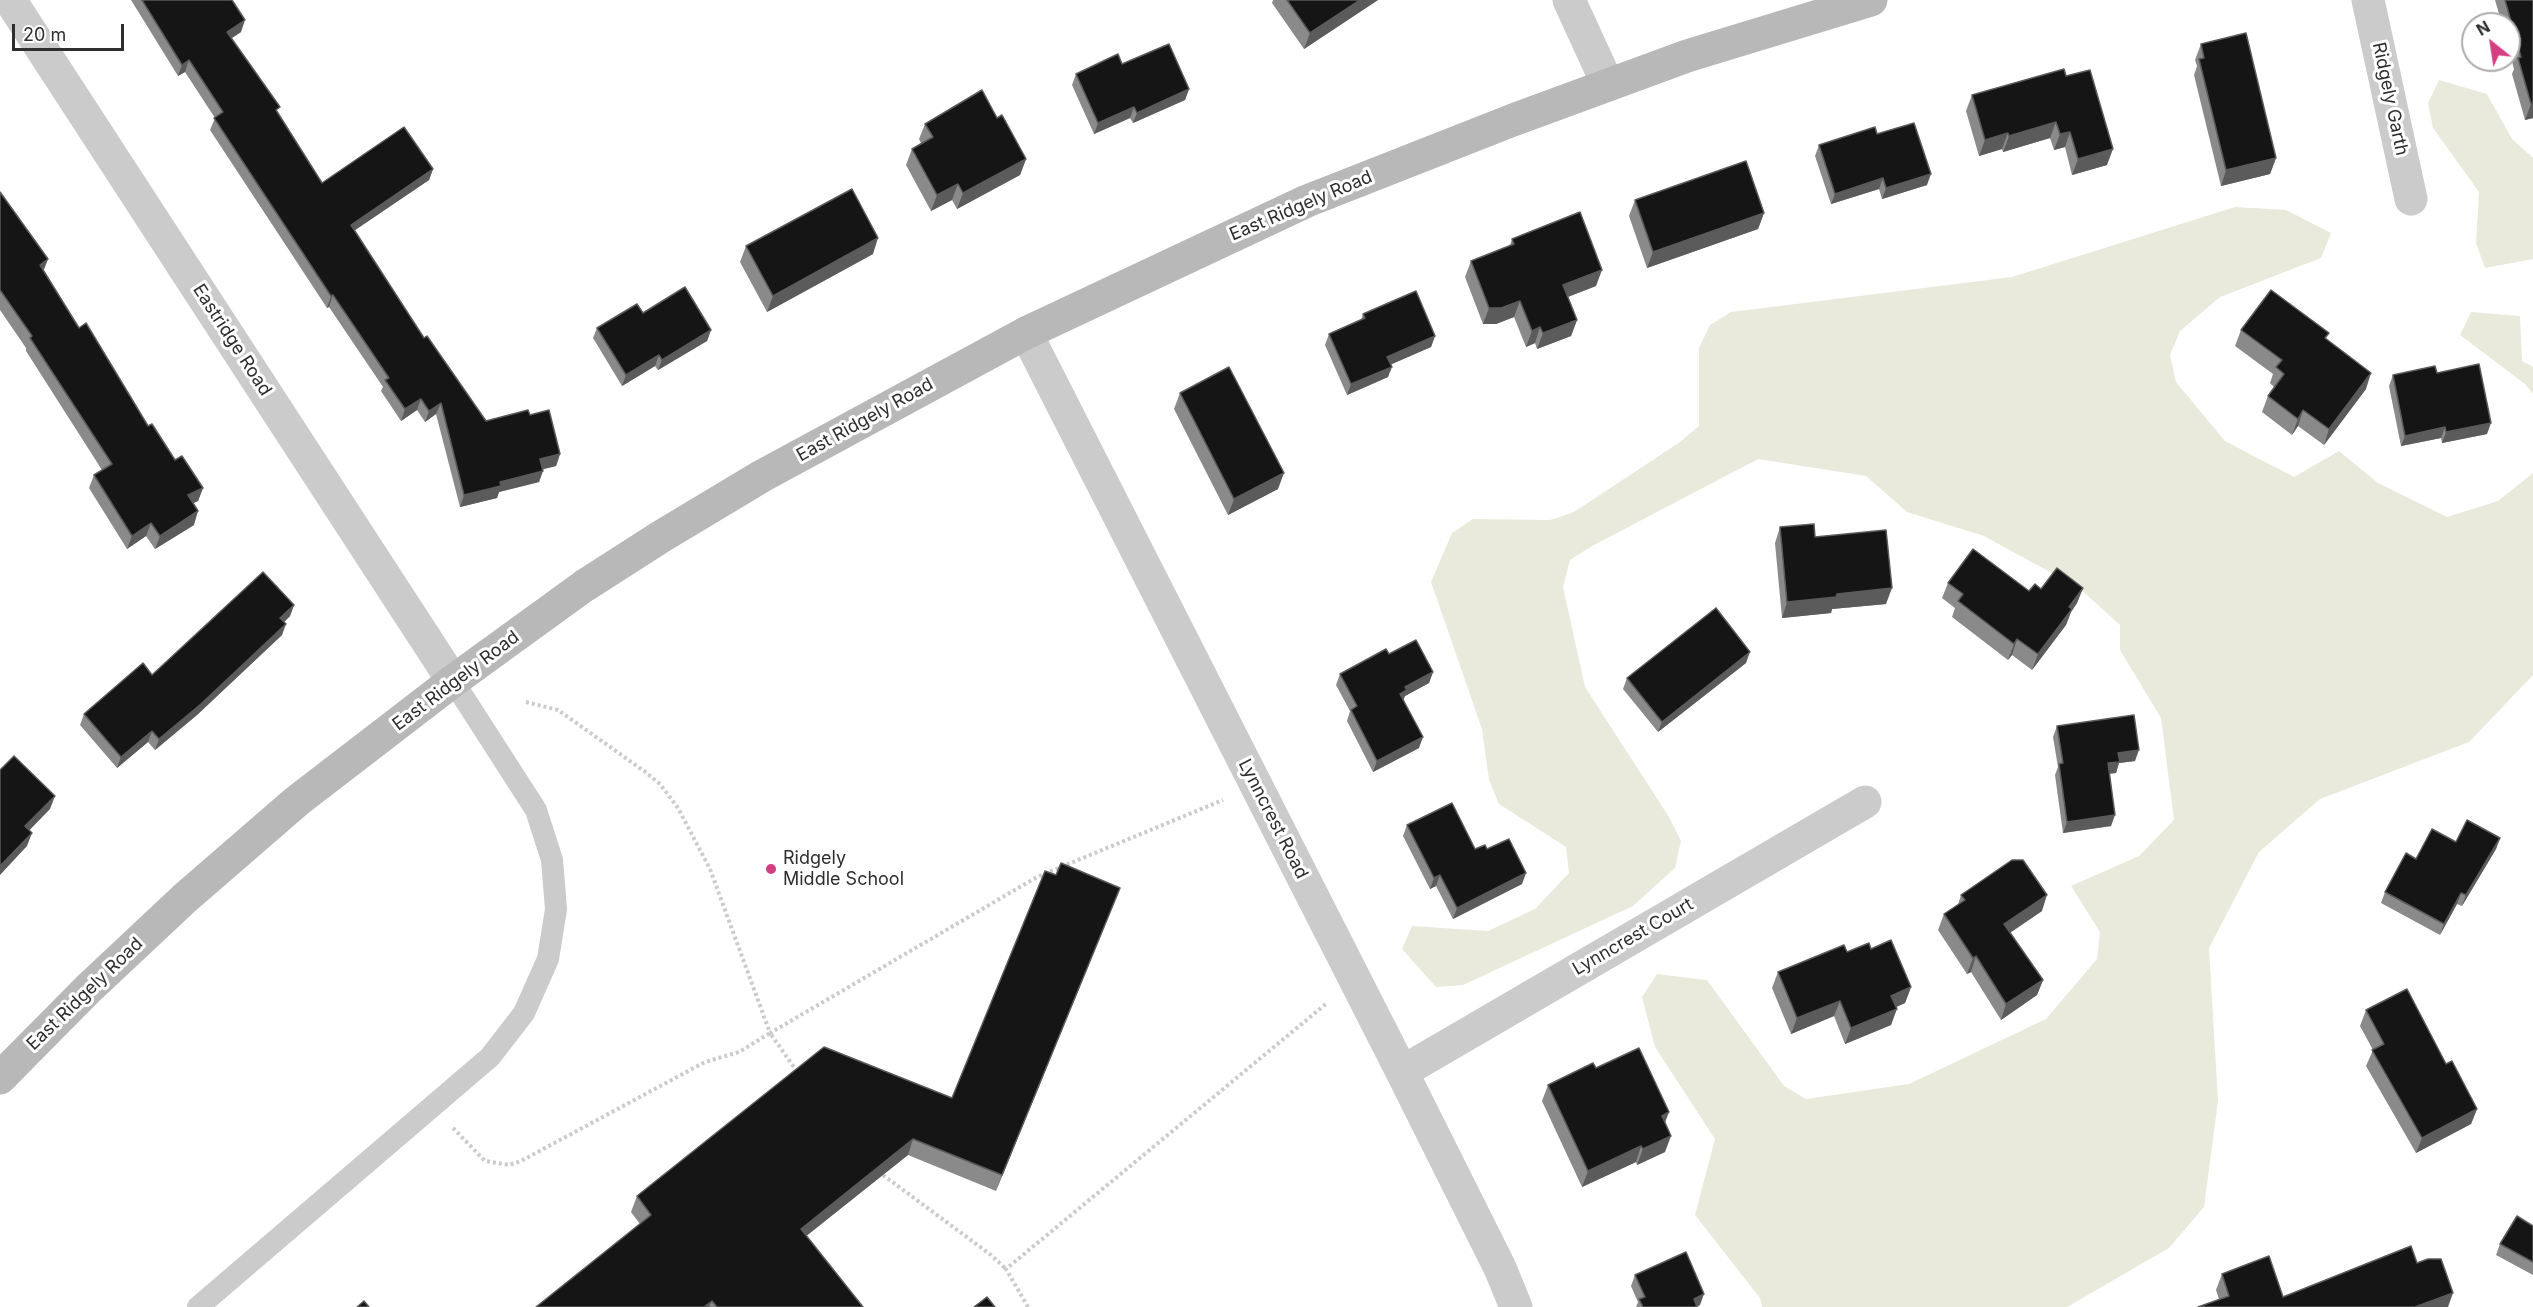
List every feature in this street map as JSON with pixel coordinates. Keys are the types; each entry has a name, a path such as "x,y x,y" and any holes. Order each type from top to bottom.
{"street":[{"name":"Eastridge Road","path":"10,0 453,681"},
{"path":"1569,0 1608,85"},
{"name":"East Ridgely Road","path":"0,1078 88,989 185,898 297,801 453,681 584,586 762,476 1026,333 1307,201 1404,161 1687,56 1870,0"},
{"name":"Ridgely Garth","path":"2368,0 2411,199"},
{"name":"Lynncrest Road","path":"1026,333 1402,1072 1500,1268 1516,1307"},
{"name":"Lynncrest Court","path":"1402,1072 1865,802"}],"lane":[{"path":"198,1307 490,1057 524,1013 548,959 556,909 552,860 537,810 453,681"}],"path":[{"path":"526,702 558,710 660,784 678,808 710,869 770,1033 801,1077"},
{"path":"448,1123 485,1161 509,1165 521,1161 705,1062 739,1052 1037,877 1223,800"},
{"path":"1006,1269 1327,1003"},
{"path":"883,1174 991,1255 1006,1269 1028,1307"}],"shaded area":[{"path":"2439,80 2487,94 2512,139 2533,158 2533,259 2485,268 2476,243 2479,192 2433,128 2428,103"},
{"path":"2235,207 2286,210 2331,233 2321,258 2220,297 2180,331 2170,355 2176,382 2225,441 2294,477 2339,451 2378,483 2447,517 2498,501 2533,473 2533,675 2469,742 2320,799 2259,852 2209,948 2218,1101 2204,1207 2169,1248 2067,1307 1762,1307 1760,1298 1695,1215 1715,1139 1655,1047 1642,997 1657,974 1707,980 1784,1086 1806,1099 1909,1084 2046,1019 2097,959 2100,932 2071,886 2139,856 2174,820 2161,718 2120,650 2120,625 2079,588 1984,536 1907,512 1866,476 1758,459 1592,546 1570,560 1563,587 1585,687 1669,817 1681,841 1675,868 1633,906 1463,985 1436,987 1402,949 1412,926 1488,931 1535,909 1569,873 1566,847 1499,804 1489,780 1482,729 1431,582 1452,533 1473,519 1550,520 1574,512 1680,442 1699,426 1699,348 1710,325 1731,312 2012,277"},
{"path":"2471,312 2520,316 2522,361 2533,367 2533,394 2525,384 2460,335"}],"building":[{"path":"142,0 232,0 245,20 227,32 280,107 276,110 322,183 404,127 433,169 351,225 424,338 427,336 486,421 528,410 530,415 549,410 560,454 540,459 543,471 500,482 501,486 464,495 441,403 429,411 421,399 405,409 385,380 389,378 333,295 331,296 214,118 223,112 189,60 182,65"},
{"path":"1287,0 1360,0 1310,33"},
{"path":"2505,0 2533,0 2533,103 2531,104 2521,69 2521,12 2508,12"},
{"path":"2246,33 2276,158 2226,170 2199,59 2204,58 2201,44"},
{"path":"1169,44 1189,89 1137,113 1134,107 1098,123 1076,74 1118,54 1122,64"},
{"path":"2064,69 2066,76 2090,70 2113,149 2078,159 2070,132 2060,134 2056,122 2009,136 2008,133 1985,140 1972,95"},
{"path":"982,90 997,118 1002,115 1026,159 963,193 958,184 937,195 912,149 933,137 925,124"},
{"path":"1914,123 1931,174 1886,188 1883,178 1835,194 1819,145 1875,127 1877,134"},
{"path":"1746,161 1764,213 1653,252 1635,200"},
{"path":"852,189 878,238 773,296 746,246"},
{"path":"0,192 48,259 40,265 79,328 86,323 148,426 152,424 175,460 182,456 203,488 188,495 198,511 160,536 151,523 132,536 94,475 112,464 30,338 32,336 0,290"},
{"path":"1580,212 1602,270 1563,285 1577,320 1543,333 1540,327 1532,331 1520,301 1501,308 1489,308 1471,261 1514,244 1512,239"},
{"path":"685,287 711,330 662,360 659,355 626,375 597,328 637,304 643,313"},
{"path":"2271,290 2329,333 2325,338 2371,373 2329,429 2303,410 2298,419 2268,396 2284,374 2276,367 2282,360 2241,330"},
{"path":"1416,291 1435,336 1387,357 1392,367 1351,384 1329,334 1365,318 1363,314"},
{"path":"2479,364 2491,423 2446,432 2445,427 2405,436 2393,375 2435,366 2437,373"},
{"path":"1229,367 1284,473 1234,499 1180,393"},
{"path":"1814,524 1815,537 1886,530 1892,588 1787,602 1780,527"},
{"path":"1973,549 2029,591 2035,584 2041,589 2057,568 2083,588 2069,607 2072,609 2038,654 2017,639 2014,644 1958,601 1963,594 1948,583"},
{"path":"263,572 294,605 280,618 286,624 201,704 159,739 152,731 121,757 84,714 143,663 152,675"},
{"path":"1716,608 1750,652 1662,722 1627,678"},
{"path":"1416,640 1433,672 1405,687 1407,690 1400,694 1423,737 1377,761 1351,710 1357,706 1340,674 1386,649 1389,654"},
{"path":"2134,715 2139,750 2118,753 2120,762 2108,763 2115,815 2067,822 2059,764 2063,763 2057,726"},
{"path":"14,756 55,796 25,826 32,833 0,866 0,770"},
{"path":"1452,803 1475,849 1485,845 1487,849 1509,839 1526,873 1457,908 1440,875 1434,878 1407,825"},
{"path":"2467,820 2500,838 2466,895 2461,893 2444,924 2385,892 2406,853 2416,859 2432,829 2456,842"},
{"path":"2012,860 2023,860 2047,895 2004,924 2043,980 2006,1004 1976,956 1973,958 1944,914 1965,900 1961,895"},
{"path":"1061,863 1120,888 1002,1175 913,1139 801,1229 863,1307 717,1307 712,1301 704,1307 536,1307 651,1215 637,1196 824,1047 952,1098 1045,871 1056,875"},
{"path":"1891,940 1911,987 1891,996 1897,1009 1851,1028 1840,1001 1797,1018 1778,972 1844,945 1847,952 1869,943 1871,949"},
{"path":"2407,989 2446,1064 2452,1061 2477,1109 2422,1138 2372,1050 2384,1044 2366,1010"},
{"path":"1639,1048 1669,1112 1662,1116 1671,1136 1643,1149 1641,1146 1588,1171 1548,1085 1593,1063 1596,1068"},
{"path":"2517,1216 2533,1226 2533,1262 2500,1244"},
{"path":"2411,1246 2417,1263 2428,1259 2441,1259 2453,1293 2415,1307 2198,1307 2229,1296 2222,1274 2269,1256 2283,1297"},
{"path":"1686,1252 1704,1294 1694,1299 1697,1307 1643,1307 1639,1299 1645,1297 1635,1275"},
{"path":"987,1297 995,1307 974,1307"},
{"path":"364,1301 369,1307 357,1307"}],"place":[{"name":"Ridgely Middle School","path":"771,869"}]}
